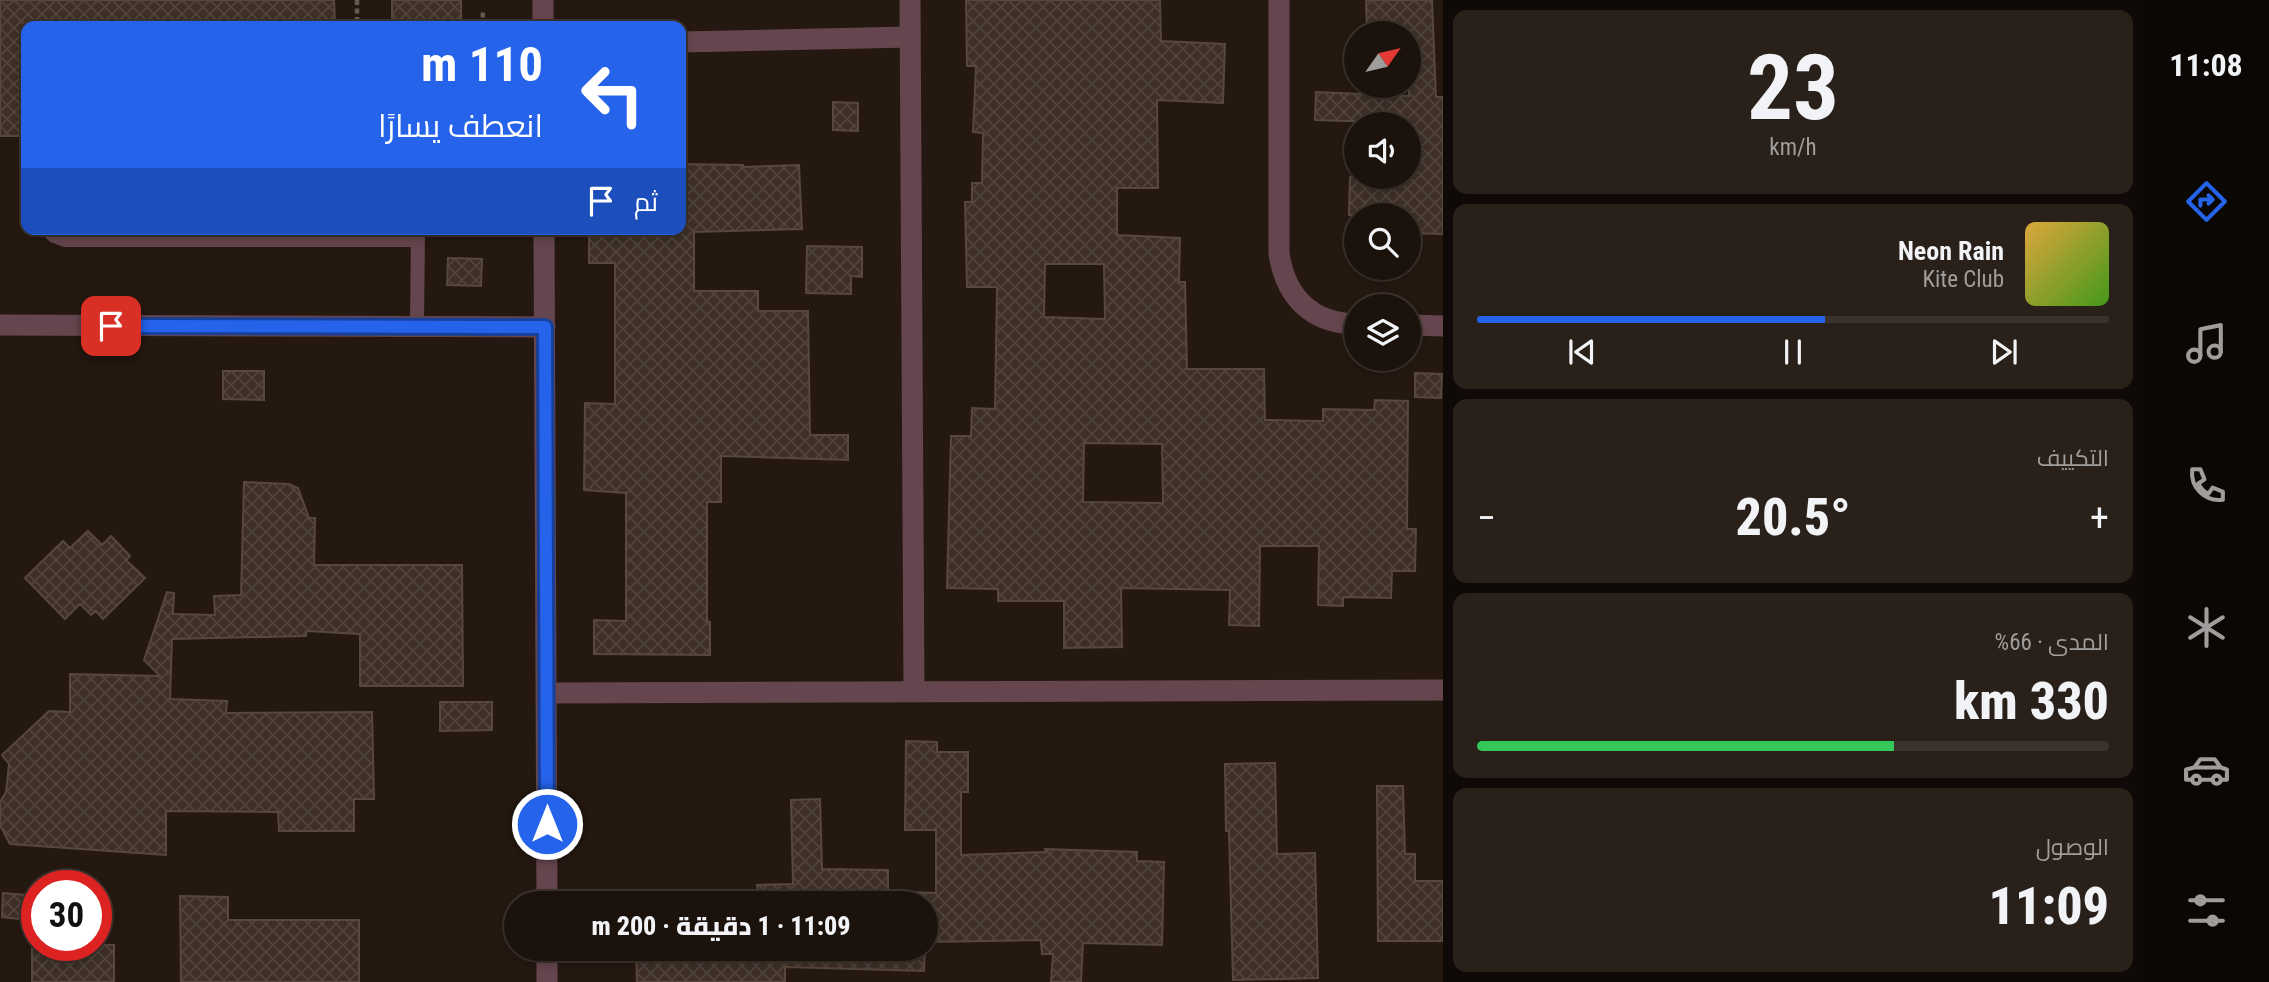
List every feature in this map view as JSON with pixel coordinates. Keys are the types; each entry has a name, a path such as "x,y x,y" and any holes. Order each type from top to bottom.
{"street":[{"path":"543,0 543,21"},
{"path":"910,0 914,691"},
{"path":"1279,0 1279,254 1282,272 1289,288 1314,314 1330,321 1344,323"},
{"path":"686,42 910,37"},
{"path":"544,235 547,891"},
{"path":"0,325 545,327"},
{"path":"1421,325 1443,326"},
{"path":"546,692 1443,690"},
{"path":"547,961 547,982"}],"lane":[{"path":"53,235 65,240 418,235 417,327"}],"path":[{"path":"357,0 357,21"},
{"path":"482,12 482,21"}],"building":[{"path":"0,0 334,0 335,21 21,21 21,136 0,136"},
{"path":"392,0 461,0 461,21 392,21"},
{"path":"966,0 1160,0 1161,41 1225,44 1223,103 1157,100 1158,188 1117,188 1117,235 1180,238 1179,282 1185,282 1187,369 1264,369 1265,420 1323,421 1323,409 1374,410 1375,400 1408,401 1407,529 1416,529 1415,571 1392,571 1391,598 1343,597 1343,606 1318,605 1319,546 1260,546 1259,626 1229,625 1230,590 1121,588 1122,647 1064,648 1064,601 998,601 998,589 947,588 951,436 971,436 972,408 995,409 997,287 967,287 965,202 972,202 972,183 982,183 983,133 973,132 976,66 967,66","holes":["1045,264 1104,264 1105,319 1044,317","1084,443 1162,444 1163,503 1083,502"]},
{"path":"1366,0 1432,0 1436,97 1443,97 1443,234 1421,233 1421,203 1349,203 1350,189 1421,189 1421,112 1344,112 1344,121 1315,120 1316,92 1344,93 1344,98 1421,98 1421,21 1367,21"},
{"path":"833,102 858,103 858,131 833,130"},
{"path":"686,164 743,167 799,165 802,229 694,232 694,291 758,291 758,311 808,311 810,435 848,435 848,460 721,456 721,502 707,502 707,621 710,622 710,655 594,654 594,620 626,621 626,493 584,490 585,403 615,404 615,263 589,263 589,235 686,235"},
{"path":"807,246 862,247 862,277 851,276 851,294 806,293"},
{"path":"448,258 482,259 481,286 447,285"},
{"path":"223,371 264,371 264,400 223,399"},
{"path":"1415,373 1442,374 1441,398 1415,397"},
{"path":"244,482 289,484 298,488 309,518 315,518 314,565 462,565 463,686 360,686 360,634 306,631 306,636 172,639 170,699 227,701 226,713 372,712 374,799 354,799 354,831 279,831 278,812 166,811 166,855 10,844 0,825 0,802 6,792 9,764 2,755 49,711 70,712 70,674 160,676 144,660 167,592 174,593 173,614 215,615 214,596 241,595"},
{"path":"88,531 102,545 111,536 130,556 126,560 145,578 103,619 96,611 91,615 80,604 65,619 25,578 63,541 70,548"},
{"path":"440,702 492,702 492,730 440,731"},
{"path":"906,741 937,742 937,752 968,752 968,792 961,792 961,855 1046,852 1045,849 1137,852 1137,861 1164,862 1162,945 1083,943 1081,982 1051,982 1053,954 1042,954 1041,940 938,942 936,830 905,830"},
{"path":"1275,763 1277,854 1315,853 1318,978 1233,980 1225,764"},
{"path":"1377,786 1403,786 1405,854 1415,854 1415,881 1443,881 1443,941 1378,941"},
{"path":"820,799 822,869 888,870 888,891 758,891 757,885 793,884 791,800"},
{"path":"3,893 21,895 21,919 2,917"},
{"path":"180,896 228,897 228,920 359,920 359,982 181,982"},
{"path":"114,945 114,982 32,982 32,961 112,961"},
{"path":"636,961 924,961 924,971 785,967 785,982 637,982"}],"route":[{"path":"111,326 545,327 547,824"}]}
